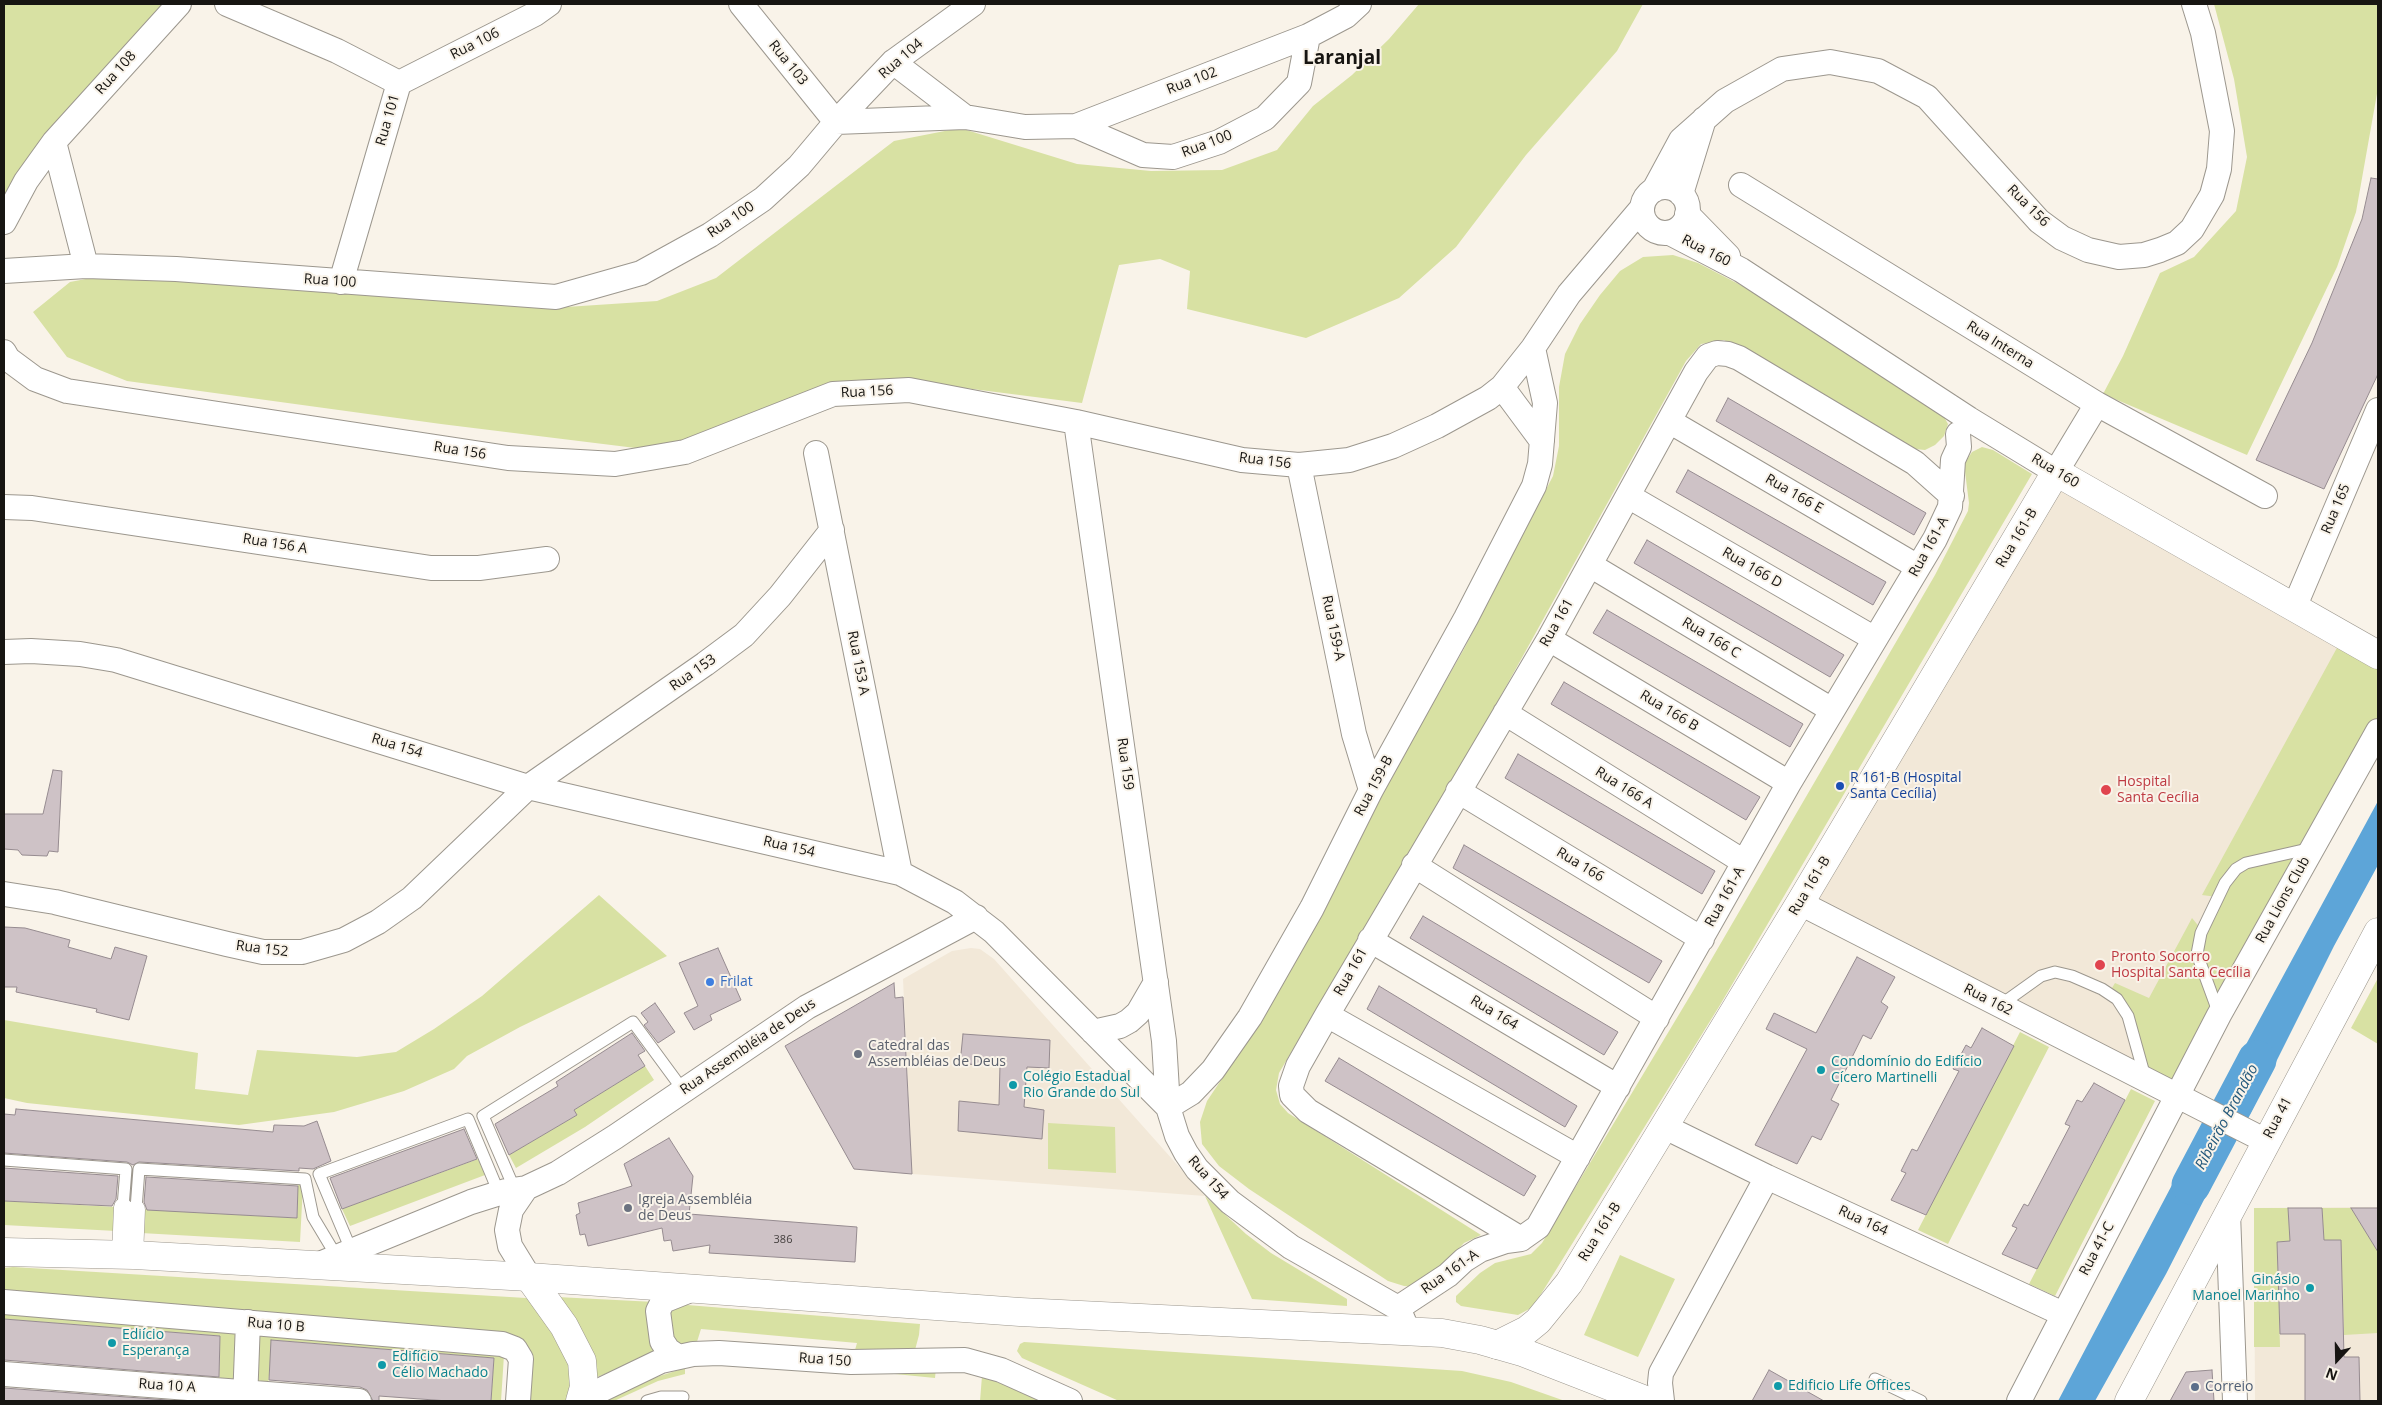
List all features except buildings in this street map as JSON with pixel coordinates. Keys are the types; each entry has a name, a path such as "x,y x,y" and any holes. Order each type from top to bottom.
{"street":[{"name":"Rua 108","path":"4,222 26,181 54,142 178,4"},
{"name":"Rua 101","path":"227,4 337,51 399,83 341,282"},
{"name":"Rua 106","path":"399,83 535,14 549,4"},
{"name":"Rua 103","path":"741,4 836,122"},
{"name":"Rua 104","path":"836,122 893,62 972,4"},
{"path":"1308,36 1346,16 1359,4"},
{"name":"Rua 156","path":"4,352 8,359 35,380 67,391 508,458 615,464 685,452 833,394 909,390 1076,422 1242,460 1299,465 1349,460 1393,446 1437,426 1488,398 1502,387 1534,348 1569,294 1648,199 1681,140 1724,101 1782,69 1830,62 1878,71 1928,97 2039,221 2062,238 2088,250 2119,257 2144,255 2177,243 2192,229 2212,195 2220,169 2222,131 2203,33 2194,4"},
{"name":"Rua 100","path":"4,271 86,266 176,269 556,297 641,272 710,235 762,199 799,166 836,122 965,117 1025,128 1076,126 1143,155 1173,157 1219,142 1265,118 1299,83 1308,36"},
{"name":"Rua 102","path":"1076,126 1308,36"},
{"path":"893,62 965,117"},
{"path":"1606,249 1682,226 1684,204 1705,117"},
{"path":"54,142 86,266"},
{"name":"Rua Interna","path":"1741,185 2097,404 2265,496"},
{"path":"1663,232 1645,222 1648,199 1668,188 1684,204"},
{"name":"Rua 160","path":"1684,204 1742,270"},
{"name":"Rua 160","path":"1663,232 1742,270 1964,427 2056,472 2378,655"},
{"name":"Rua 159-B","path":"1168,1107 1191,1093 1213,1070 1233,1044 1307,916 1371,790 1466,618 1534,486 1540,464 1545,402 1534,348"},
{"name":"Rua 161","path":"1521,1239 1308,1111 1292,1095 1293,1077 1370,940 1548,639 1702,363 1708,356 1717,353 1728,354 1752,366 1915,463 1952,496"},
{"path":"1502,387 1542,442"},
{"name":"Rua 161-B","path":"1498,1345 1527,1330 1559,1297 1665,1127 1800,903 2097,404"},
{"name":"Rua 165","path":"2294,608 2378,410"},
{"name":"Rua 166 E","path":"1669,421 1918,567"},
{"name":"Rua 159","path":"1076,422 1164,1041 1168,1107"},
{"path":"1915,463 1927,462 1936,458 1964,427"},
{"name":"Rua 161-A","path":"1403,1320 1464,1260 1480,1250 1506,1241 1521,1239 1538,1227 1789,783 1943,523 1952,496 1951,476 1953,460 1959,447 1964,427"},
{"name":"Rua 153 A","path":"816,453 900,873"},
{"name":"Rua 159-A","path":"1299,465 1354,734 1371,790"},
{"name":"Rua 166 D","path":"1628,496 1875,639"},
{"name":"Rua 156 A","path":"4,507 32,508 431,568 479,568 547,559"},
{"name":"Rua 153","path":"528,786 744,635 780,596 832,530"},
{"name":"Rua 166 C","path":"1590,565 1832,710"},
{"name":"Rua 166 B","path":"1548,639 1789,783"},
{"name":"Rua 154","path":"4,652 30,651 80,654 134,664 528,786 900,873 929,887 976,917 994,932 1168,1107 1177,1136 1197,1170 1230,1202 1292,1247 1403,1320"},
{"name":"Rua 166 A","path":"1505,713 1744,862"},
{"name":"Rua Lions Club","path":"2177,1096 2219,1015 2378,732"},
{"name":"Rua 152","path":"4,894 55,902 245,948 277,953 302,952 344,940 395,911 445,868 528,786"},
{"name":"Rua 166","path":"1458,791 1702,939"},
{"path":"1414,865 1657,1018"},
{"name":"Rua 162","path":"1800,903 2259,1137"},
{"name":"Rua Assembléia de Deus","path":"335,1258 471,1202 513,1190 584,1157 807,1006 976,917"},
{"name":"Rua 41","path":"2129,1401 2228,1214 2259,1137 2378,932"},
{"name":"Rua 164","path":"1370,940 1618,1087"},
{"path":"1094,1032 1120,1026 1129,1021 1138,1013 1156,982"},
{"path":"1327,1015 1578,1157"},
{"name":"Rua 41-C","path":"2018,1401 2177,1096"},
{"name":"Rua 164","path":"1665,1127 1767,1177 2063,1314"},
{"path":"1662,1401 1661,1373 1767,1177"},
{"name":"Rua Assembléia de Deus","path":"513,1190 507,1230 510,1246 529,1277"},
{"path":"128,1255 129,1208"},
{"path":"2228,1214 2235,1401"},
{"path":"7,1253 335,1258 529,1277 1020,1312 1403,1320 1498,1345 1542,1359 1648,1401"},
{"path":"529,1277 576,1348 584,1373 581,1400"},
{"path":"678,1356 666,1348 662,1341 658,1311 663,1301 693,1289"},
{"name":"Rua 10 B","path":"4,1302 502,1344 515,1349 519,1354 519,1390"},
{"path":"245,1396 248,1322"},
{"name":"Rua 150","path":"581,1400 646,1367 678,1356 719,1353 851,1362 965,1360 1001,1370 1070,1401"},
{"name":"Rua 10 A","path":"4,1374 245,1396 359,1401"}],"lane":[{"path":"2219,1015 2197,954 2200,933 2225,884 2236,869 2246,863 2312,848"},
{"path":"1999,1006 2041,976 2054,972 2072,976 2102,989 2117,1000 2128,1016 2146,1081"},
{"path":"513,1190 483,1116 632,1022 683,1090"},
{"path":"335,1258 320,1174 468,1119 513,1190"},
{"path":"4,1160 126,1169 129,1208"},
{"path":"129,1208 139,1169 305,1179 313,1217 335,1258"},
{"path":"1875,1379 1921,1401"},
{"path":"647,1401 683,1397"}],"shaded area":[{"name":"Hospital Santa Cecília","path":"2056,472 2344,635 2177,1096 1800,903"},
{"path":"971,948 980,949 994,959 1205,1196 912,1174 903,979 952,951"},
{"path":"2378,1207 2378,1401 2255,1401 2254,1208"}],"green space":[{"path":"4,4 167,4 4,203"},
{"path":"1419,4 1643,4 1617,51 1526,155 1456,247 1399,298 1306,338 1187,309 1190,271 1160,259 1119,265 1082,403 902,380 668,452 441,424 127,381 67,357 33,312 70,282 112,274 551,308 657,301 716,278 894,141 960,128 1077,164 1151,171 1222,170 1277,150 1313,106 1352,75 1389,39"},
{"path":"2214,4 2378,4 2378,88 2356,212 2337,267 2247,455 2103,394 2123,356 2160,273 2194,257 2236,211 2247,157 2234,79"},
{"path":"1673,255 1698,263 1752,291 1943,415 1948,424 1944,436 1935,445 1925,450 1915,449 1724,340 1701,344 1686,361 1493,710 1279,1073 1276,1090 1280,1104 1288,1113 1481,1235 1464,1243 1428,1281 1417,1287 1404,1286 1388,1281 1249,1189 1219,1166 1202,1144 1200,1122 1207,1101 1260,1022 1379,798 1464,649 1553,476 1559,446 1559,387 1565,354 1580,324 1600,295 1620,271 1643,257"},
{"path":"1982,447 1993,450 2032,474 1720,1005 1533,1307 1518,1315 1461,1306 1456,1302 1456,1296 1480,1273 1495,1263 1531,1254 1542,1243 1693,991 1935,575 1968,511 1969,503 1964,464 1972,452"},
{"path":"2344,635 2378,655 2378,731 2184,1083 2146,1081 2132,1015 2112,988 2115,983 2149,998 2192,918 2201,929 2217,897 2202,895"},
{"path":"599,895 667,956 520,1027 467,1056 454,1069 404,1091 334,1112 239,1125 27,1103 4,1098 4,1020 198,1053 195,1089 248,1095 257,1050 357,1057 396,1052 482,996"},
{"path":"2378,978 2378,1044 2351,1028"},
{"path":"2020,1032 2049,1047 1948,1244 1918,1230"},
{"path":"645,1066 654,1080 585,1127 516,1168 509,1155 577,1115 574,1110"},
{"path":"2131,1089 2155,1101 2055,1296 2029,1284"},
{"path":"1048,1123 1115,1127 1116,1173 1048,1169"},
{"path":"478,1159 485,1175 350,1226 342,1209"},
{"path":"298,1184 303,1185 300,1242 141,1233 142,1209 297,1218"},
{"path":"1205,1196 1246,1234 1271,1253 1347,1299 1347,1306 1252,1299"},
{"path":"4,1201 117,1207 116,1231 4,1225"},
{"path":"2254,1208 2288,1208 2290,1241 2277,1242 2280,1347 2254,1347"},
{"path":"2322,1208 2351,1208 2378,1252 2378,1333 2344,1335 2341,1241 2324,1240"},
{"path":"1620,1255 1675,1279 1638,1357 1584,1335"},
{"path":"13,1267 526,1298 534,1303 565,1349 572,1376 570,1401 525,1401 527,1357 4,1296 4,1268"},
{"path":"557,1297 655,1302 658,1353 592,1379"},
{"path":"675,1304 920,1324 919,1335 915,1350 855,1350 857,1343 701,1329 696,1345 676,1349 667,1310"},
{"path":"4,1308 237,1326 235,1385 219,1384 220,1336 4,1319"},
{"path":"255,1327 504,1355 501,1401 491,1401 494,1358 272,1340 268,1387 251,1386"},
{"path":"1024,1342 1462,1371 1511,1382 1565,1401 1119,1401 1022,1358 1017,1351 1020,1344"},
{"path":"685,1368 685,1374 658,1381 614,1401 605,1401 647,1380"},
{"path":"912,1368 936,1368 935,1378 895,1374"},
{"path":"982,1376 1007,1386 1040,1401 980,1401"}],"water":[{"path":"2378,801 2378,865 2334,946 2250,1114 2217,1098"},
{"path":"2201,1130 2232,1145 2166,1274 2095,1401 2058,1401"}],"pier":[{"path":"2214,1097 2252,1115 2248,1116 2215,1100"},
{"path":"2202,1128 2233,1143 2234,1146 2199,1129"}],"waterway":[{"name":"Ribeirão Brandão","path":"2191,1185 2257,1060"}],"place":[{"name":"R 161-B (Hospital Santa Cecília)","path":"1840,786"},
{"name":"Hospital Santa Cecília","path":"2106,790"},
{"name":"Pronto Socorro Hospital Santa Cecília","path":"2100,965"},
{"name":"Frilat","path":"710,982"},
{"name":"Catedral das Assembléias de Deus","path":"858,1054"},
{"name":"Condomínio do Edifício Cícero Martinelli","path":"1821,1070"},
{"name":"Colégio Estadual Rio Grande do Sul","path":"1013,1085"},
{"name":"Igreja Assembléia de Deus","path":"628,1208"},
{"name":"Ginásio Manoel Marinho","path":"2310,1288"},
{"name":"Ediício Esperança","path":"112,1343"},
{"name":"Edifício Célio Machado","path":"382,1365"},
{"name":"Edificio Life Offices","path":"1778,1386"},
{"name":"Correio","path":"2195,1387"}],"district":[{"name":"Laranjal","path":"1342,59"}]}
